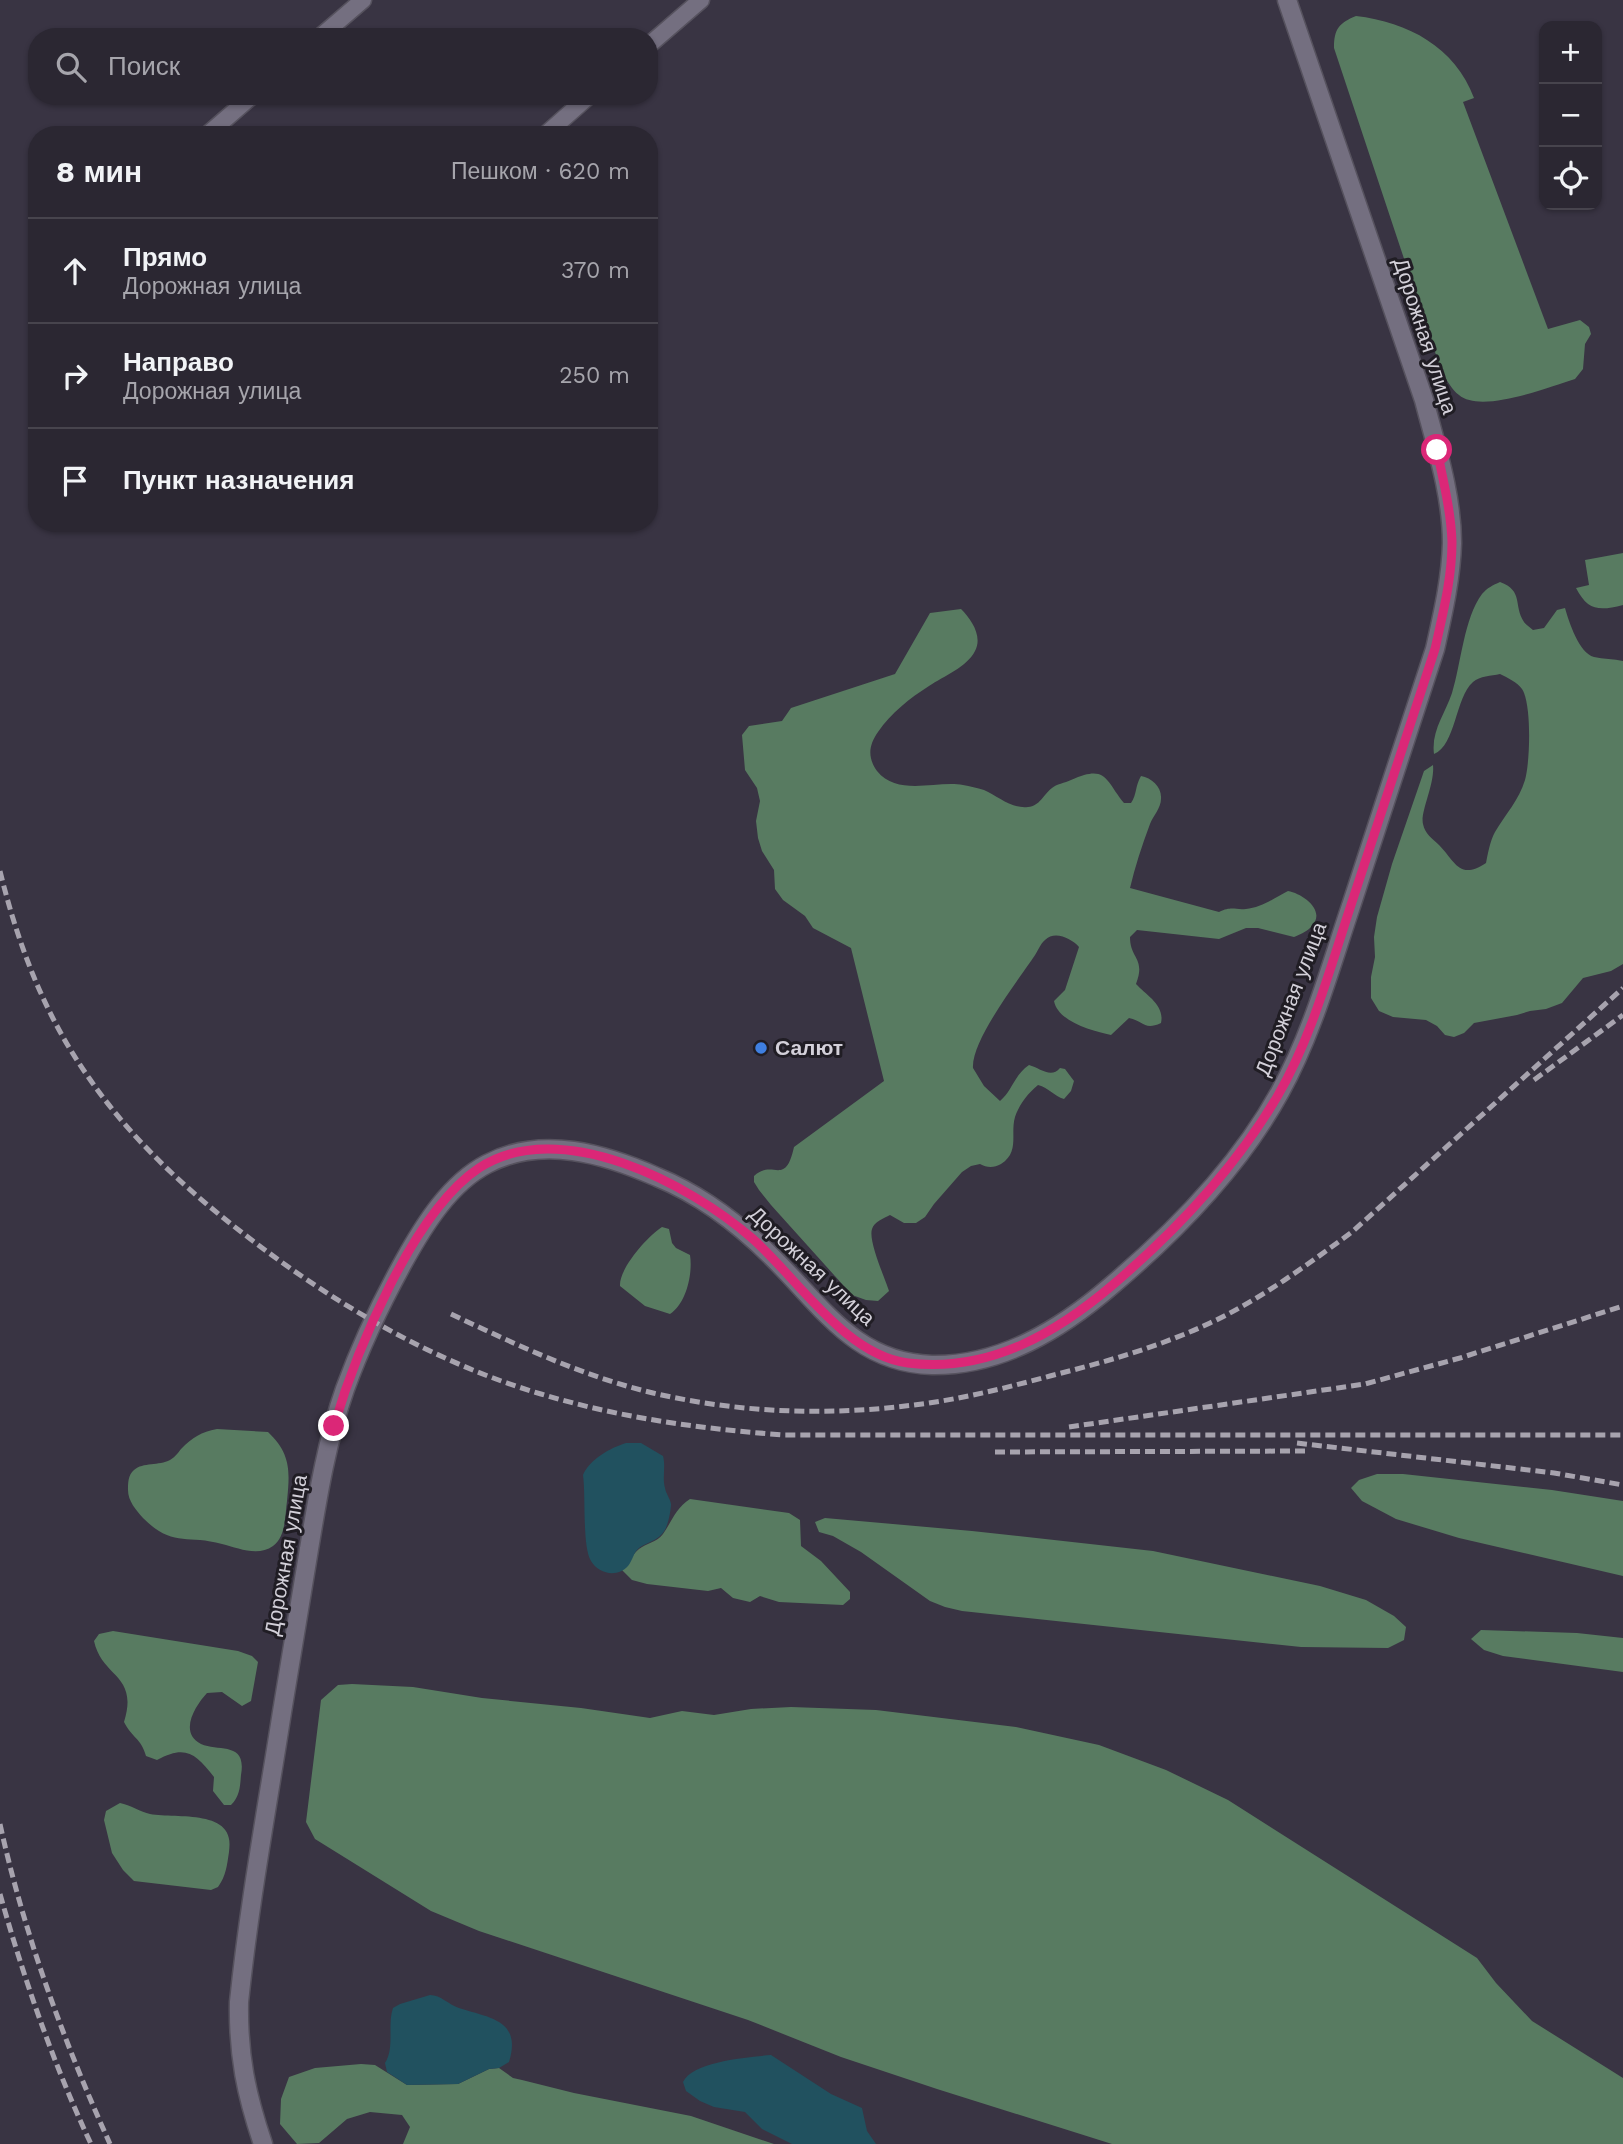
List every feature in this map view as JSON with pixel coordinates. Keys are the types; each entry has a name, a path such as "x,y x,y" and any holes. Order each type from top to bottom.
{"street":[{"path":"330,28 363,0"},
{"path":"658,37 701,0"},
{"name":"Дорожная улица","path":"262,2144 242,2074 238,2039 239,2002 274,1764 324,1465 344,1391 384,1301 414,1243 433,1214 451,1194 477,1169 519,1153 558,1149 629,1165 692,1194 726,1217 774,1258 827,1315 865,1346 902,1362 953,1364 982,1359 1013,1349 1077,1314 1124,1275 1205,1196 1234,1162 1280,1093 1326,981 1435,649 1446,601 1452,539 1447,497 1424,400 1287,0"},
{"path":"217,126 242,105"},
{"path":"555,126 579,105"}],"green space":[{"path":"1356,16 1394,24 1427,40 1442,51 1466,80 1474,98 1463,102 1548,329 1580,320 1589,327 1591,334 1585,344 1583,369 1575,379 1533,393 1483,402 1459,395 1442,373 1334,48 1339,28 1345,21"},
{"path":"1623,553 1623,605 1601,608 1590,605 1576,588 1589,585 1585,560"},
{"path":"1500,582 1515,594 1524,623 1533,630 1544,628 1557,610 1565,608 1575,636 1584,650 1594,657 1623,661 1623,964 1611,971 1583,978 1562,1003 1546,1009 1474,1023 1464,1033 1454,1037 1445,1035 1437,1026 1426,1020 1393,1017 1379,1011 1371,998 1374,937 1392,864 1424,771 1433,765 1423,819 1425,831 1458,867 1470,870 1486,863 1493,836 1516,801 1525,780 1529,734 1525,697 1518,684 1500,674 1482,677 1467,689 1447,741 1434,754 1437,730 1452,693 1471,616 1482,594"},
{"path":"961,609 977,634 975,651 961,666 901,706 878,732 871,746 871,756 877,771 886,779 907,786 968,786 984,790 1010,804 1028,807 1036,805 1056,785 1092,774 1104,777 1124,803 1131,803 1141,776 1145,777 1158,787 1161,802 1147,832 1130,888 1219,912 1257,907 1288,891 1307,900 1316,916 1310,928 1294,937 1258,928 1246,928 1219,939 1137,930 1130,937 1139,969 1136,984 1157,1006 1161,1023 1147,1026 1129,1018 1111,1035 1069,1020 1057,1008 1054,1001 1065,990 1079,947 1058,936 1045,940 987,1028 974,1057 973,1068 984,1086 1000,1101 1029,1065 1049,1073 1060,1068 1065,1069 1074,1081 1071,1091 1064,1099 1038,1085 1024,1100 1017,1113 1012,1148 1007,1159 996,1166 980,1164 962,1172 925,1217 916,1223 904,1223 890,1215 875,1224 871,1235 872,1242 889,1291 878,1301 866,1300 852,1295 771,1205 754,1182 754,1176 761,1171 778,1170 787,1166 794,1147 884,1081 851,948 813,928 805,916 783,900 775,889 774,870 762,851 758,838 756,821 760,801 757,788 745,770 742,735 749,726 782,721 791,708 895,674 930,613"},
{"path":"662,1227 669,1229 676,1248 690,1255 687,1288 680,1303 670,1314 645,1306 620,1286 629,1262 649,1237"},
{"path":"217,1429 268,1432 285,1456 289,1481 284,1525 277,1542 267,1549 248,1551 210,1541 172,1537 143,1518 129,1498 129,1479 134,1470 170,1460 193,1438"},
{"path":"1377,1474 1403,1474 1552,1490 1623,1501 1623,1576 1459,1538 1396,1519 1362,1501 1351,1488 1359,1480"},
{"path":"690,1499 789,1513 800,1520 801,1546 821,1561 850,1592 850,1599 843,1605 779,1602 760,1596 750,1602 733,1598 721,1588 708,1591 632,1580 622,1570 639,1549 661,1537 678,1511"},
{"path":"825,1518 1153,1551 1320,1586 1366,1600 1394,1616 1406,1627 1404,1640 1388,1648 1301,1647 962,1611 930,1601 861,1552 833,1536 819,1532 815,1522"},
{"path":"1481,1630 1577,1633 1623,1638 1623,1672 1503,1656 1484,1650 1471,1639"},
{"path":"113,1631 238,1651 252,1656 258,1662 251,1701 242,1706 222,1692 207,1693 191,1718 191,1733 194,1739 201,1744 236,1752 240,1757 240,1787 231,1805 224,1805 213,1791 214,1777 196,1757 183,1752 157,1760 146,1756 142,1745 124,1722 127,1694 123,1685 104,1663 94,1641 99,1634"},
{"path":"338,1685 413,1687 650,1718 682,1711 714,1715 751,1709 791,1707 876,1710 1016,1727 1099,1745 1166,1770 1228,1800 1477,1958 1496,1983 1532,2021 1623,2078 1623,2144 1112,2144 841,2057 748,2020 479,1931 431,1911 315,1839 306,1822 321,1700"},
{"path":"120,1803 150,1814 203,1818 224,1828 229,1838 229,1852 227,1866 218,1887 211,1890 134,1881 112,1853 104,1820 106,1811"},
{"path":"375,2065 407,2085 458,2084 489,2069 499,2068 513,2078 691,2116 774,2144 403,2144 410,2127 402,2115 370,2112 347,2119 319,2143 297,2144 280,2124 281,2099 289,2077 315,2068"}],"water":[{"path":"626,1443 641,1443 663,1456 664,1484 671,1509 662,1534 639,1548 624,1570 608,1573 594,1565 588,1554 583,1475 590,1464 601,1455"},
{"path":"430,1995 500,2023 511,2037 509,2062 458,2084 407,2085 387,2072 385,2063 390,2050 393,2008"},
{"path":"771,2055 831,2094 862,2108 867,2131 876,2144 792,2144 762,2129 745,2112 714,2107 686,2091 683,2082 698,2069 722,2061"}],"railway":[{"path":"0,871 24,953 59,1030 106,1102 144,1146 230,1223 320,1288 390,1331 502,1381 541,1394 631,1416 692,1426 785,1435 1623,1435"},
{"path":"451,1314 525,1348 601,1378 653,1393 746,1408 842,1411 923,1404 996,1390 1091,1365 1151,1347 1229,1314 1318,1257 1352,1232 1623,988"},
{"path":"1534,1080 1623,1015"},
{"path":"1069,1427 1365,1384 1460,1358 1623,1306"},
{"path":"1297,1443 1554,1473 1623,1485"},
{"path":"995,1452 1310,1451"},
{"path":"0,1824 33,1947 77,2066 110,2144"},
{"path":"0,1894 40,2021 91,2144"}],"place":[{"name":"Салют","path":"761,1048"}],"route":[{"path":"334,1426 344,1391 394,1280 433,1214 477,1169 491,1161 519,1153 558,1149 580,1152 629,1165 672,1183 709,1204 752,1238 847,1334 883,1356 902,1362 953,1364 982,1359 1013,1349 1068,1321 1124,1275 1205,1196 1234,1162 1280,1093 1311,1023 1435,649 1446,601 1452,539 1437,450"}]}
